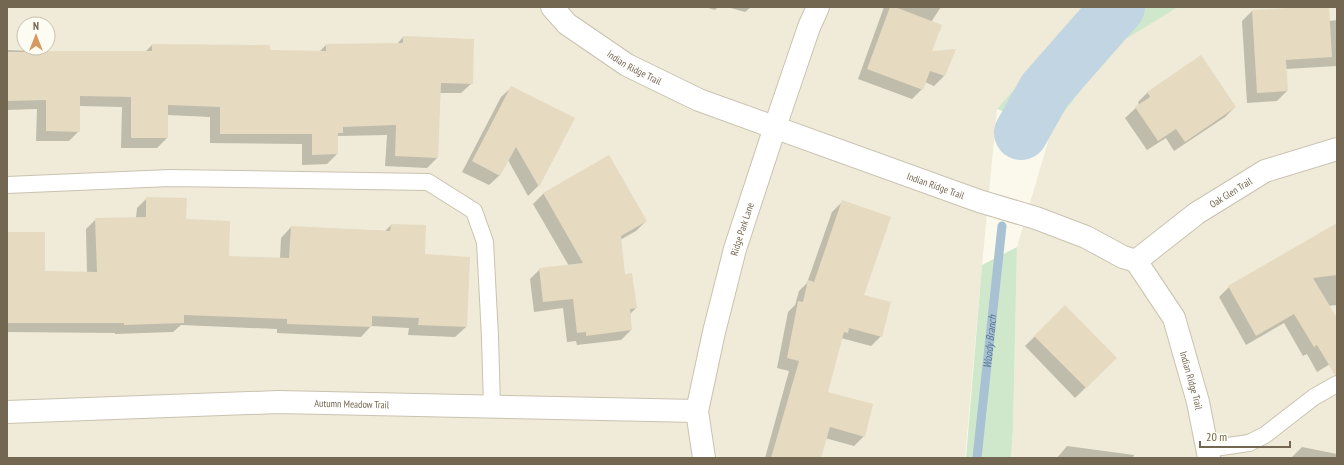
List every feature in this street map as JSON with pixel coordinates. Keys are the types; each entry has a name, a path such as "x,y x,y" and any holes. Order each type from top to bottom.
{"street":[{"name":"Indian Ridge Trail","path":"552,7 567,24 627,65 699,100 979,201 1036,218 1086,237 1123,257 1136,261 1174,318 1198,402 1208,454"},
{"name":"Ridge Park Lane","path":"704,458 698,411 714,332 735,249 809,27 818,7"},
{"name":"Oak Glen Trail","path":"1136,261 1197,213 1265,171 1337,148"},
{"name":"Autumn Meadow Trail","path":"7,412 278,402 698,411"}],"lane":[{"path":"7,185 170,178 428,182 474,211 485,242 492,407"},
{"path":"1208,454 1249,443 1259,438 1314,398 1337,384"}],"shaded area":[{"path":"7,7 1084,7 997,109 965,458 7,458"},
{"path":"1178,7 1337,7 1337,458 1011,458 1017,247 1052,128 1115,46"}],"green space":[{"path":"1084,7 1178,7 1115,46 1052,128 997,109"},
{"path":"1017,247 1011,458 966,458 982,265"}],"building":[{"path":"890,7 895,7 942,25 932,51 956,49 945,76 930,71 923,90 867,69"},
{"path":"1329,7 1332,57 1286,60 1288,91 1257,93 1252,10"},
{"path":"403,36 474,39 473,84 441,83 438,158 395,156 396,125 343,127 343,133 338,133 338,154 312,155 312,134 220,134 220,107 168,105 168,138 131,138 131,97 80,96 80,132 46,131 46,100 7,101 7,52 16,52 16,56 56,56 56,51 152,51 152,44 270,45 270,50 326,51 326,44 403,43"},
{"path":"1201,55 1236,107 1185,142 1176,129 1158,141 1135,107 1150,97 1147,92"},
{"path":"511,86 575,118 539,187 516,147 500,176 472,161"},
{"path":"609,155 647,221 621,236 625,274 632,273 637,308 630,309 632,330 586,336 586,332 577,333 573,299 543,302 539,268 583,263 543,193"},
{"path":"146,197 187,198 186,219 230,221 229,256 289,258 291,226 390,231 391,224 426,225 425,254 470,257 467,327 418,325 419,318 372,316 372,327 287,324 287,319 184,315 184,323 124,325 124,323 7,323 7,232 45,232 45,271 97,272 95,218 146,217"},
{"path":"842,200 891,217 864,295 891,302 882,337 849,328 848,333 844,332 828,392 873,404 865,437 830,427 821,458 771,458 799,361 787,358 798,301 803,302 808,280 814,282"},
{"path":"1337,223 1337,275 1313,278 1337,318 1337,375 1335,375 1317,345 1314,347 1294,314 1256,336 1228,286"},
{"path":"1065,305 1117,358 1086,388 1034,336"}],"waterway":[{"name":"Woody Branch","path":"1021,133 1045,90 1118,7"},
{"name":"Woody Branch","path":"977,458 1002,226"}]}
